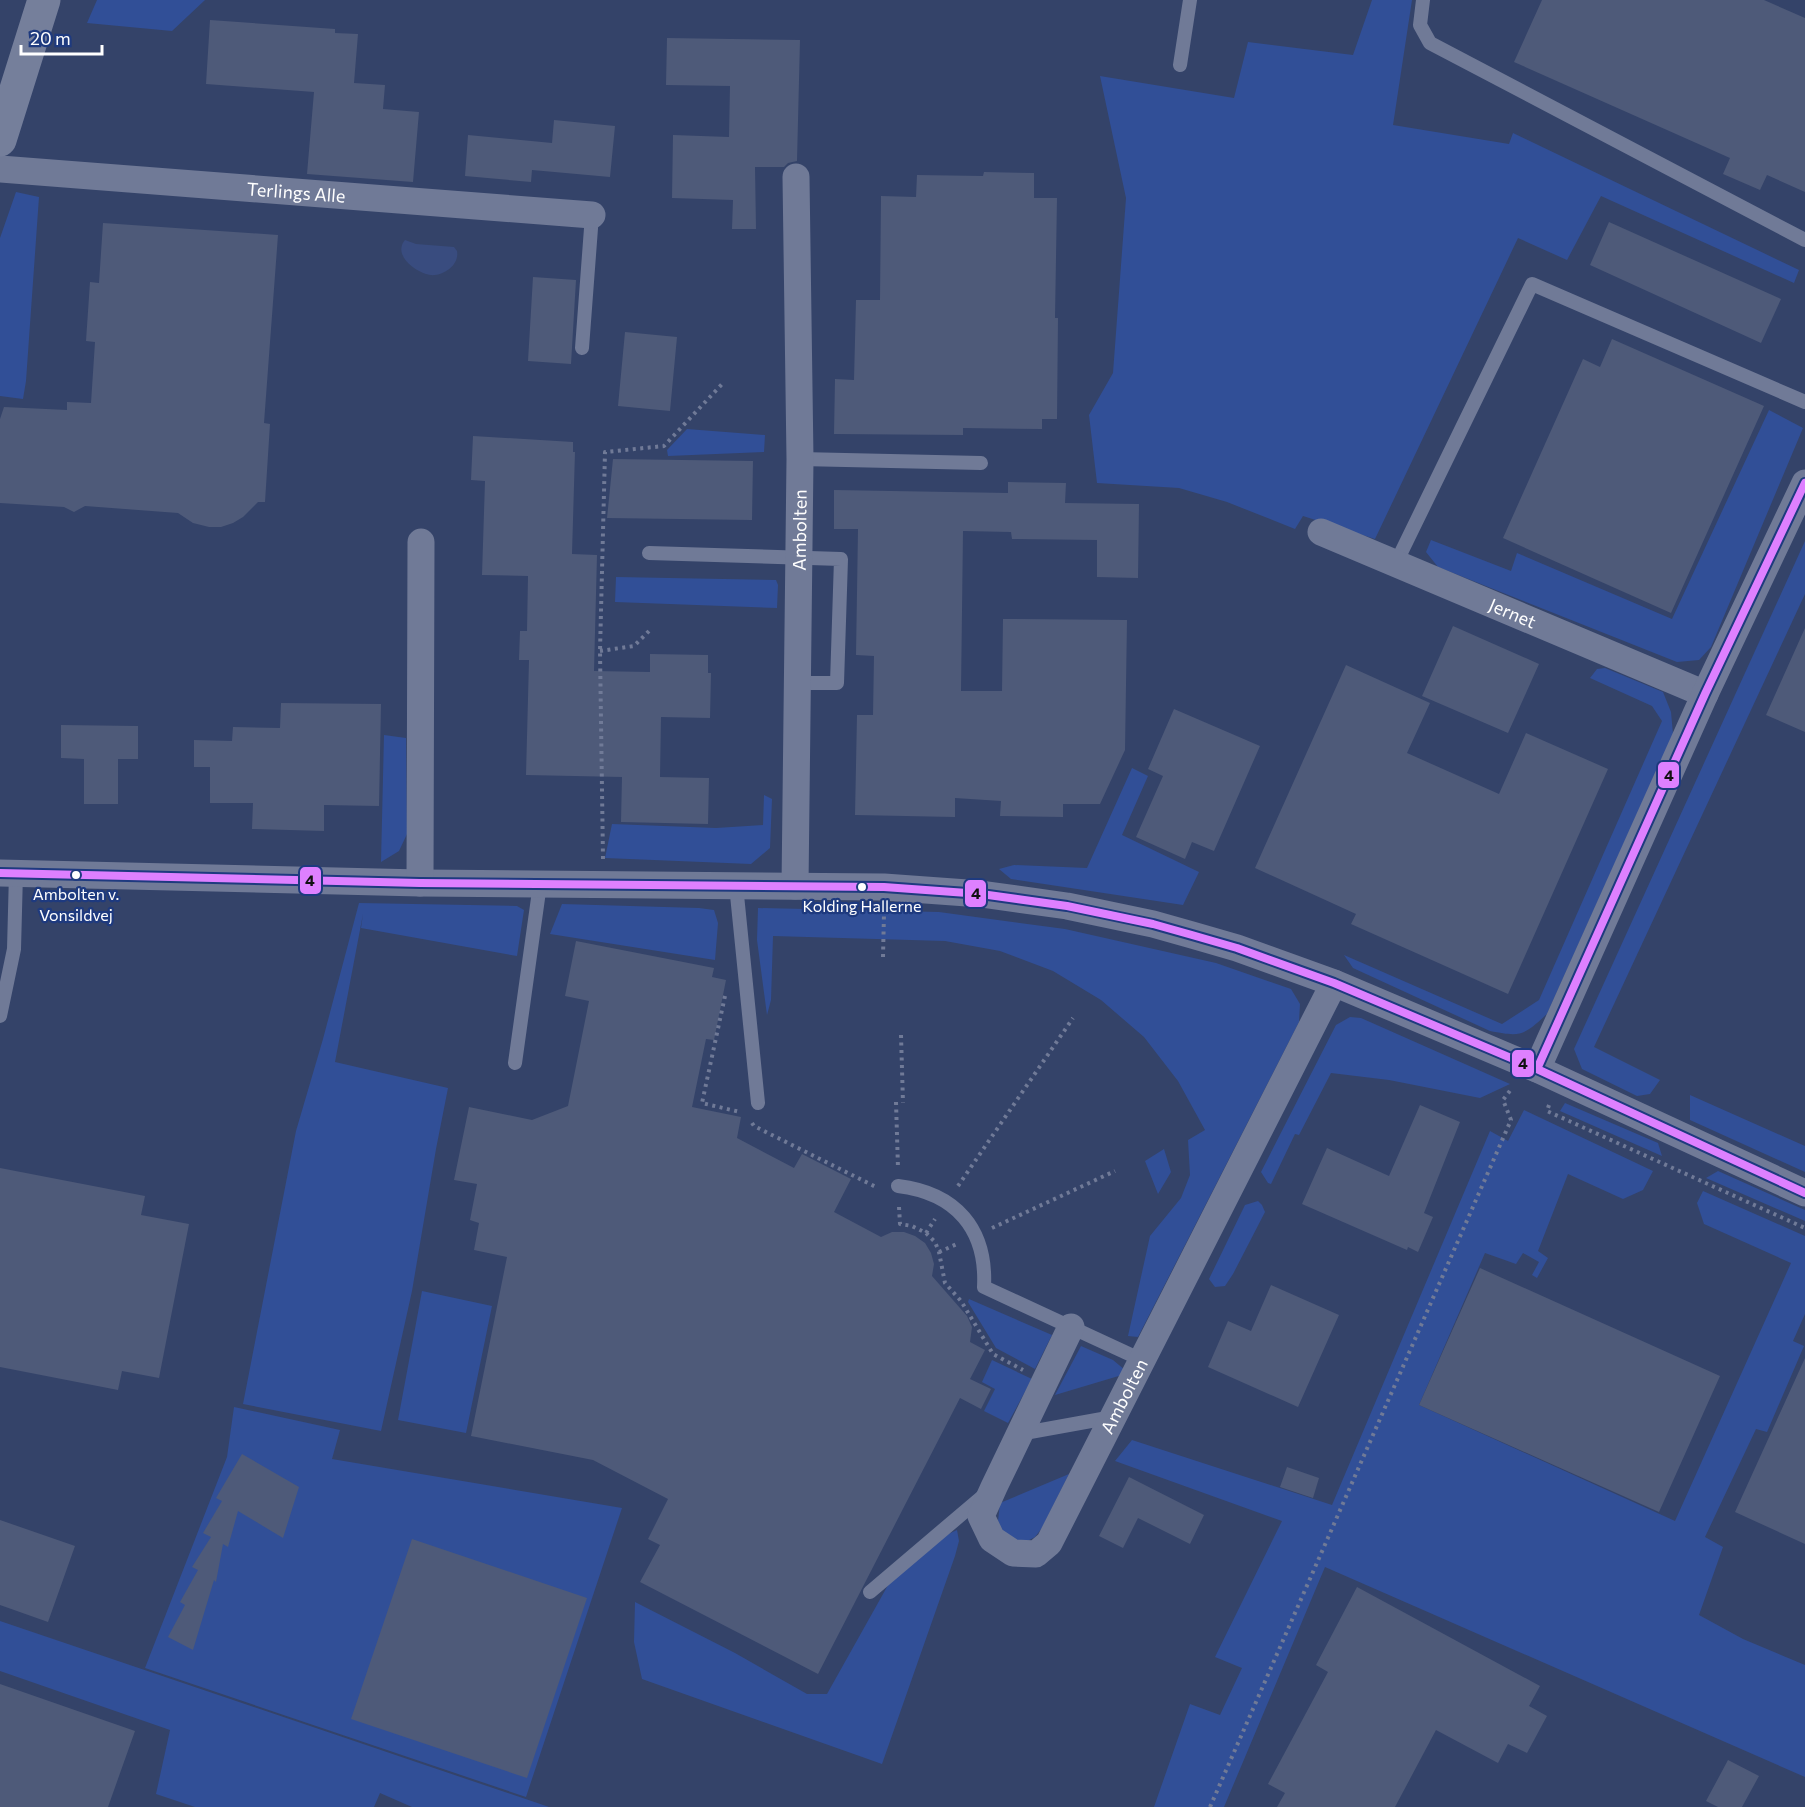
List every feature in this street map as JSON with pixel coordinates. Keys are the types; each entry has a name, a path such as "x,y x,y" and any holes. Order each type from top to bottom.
{"main road":[{"path":"0,140 44,0"}],"street":[{"name":"Terlings Alle","path":"0,169 592,214"},
{"name":"Ambolten","path":"795,886 800,459 796,177"},
{"path":"1547,1074 1705,694 1805,483"},
{"name":"Jernet","path":"1321,532 1705,694"},
{"path":"420,883 421,542"},
{"path":"8,873 420,883 884,887 981,894 1067,906 1153,924 1237,948 1334,983 1547,1074 1805,1193"},
{"name":"Ambolten","path":"1071,1327 981,1516 992,1539 1013,1553 1036,1554 1049,1543 1334,983"}],"lane":[{"path":"1180,66 1190,0"},
{"path":"1423,0 1420,25 1430,43 1805,240"},
{"path":"582,348 592,214"},
{"path":"1396,563 1532,284 1805,402"},
{"path":"800,459 981,463"},
{"path":"649,553 841,559 837,683 797,683"},
{"path":"0,1016 7,949 8,873"},
{"path":"515,1063 540,884"},
{"path":"736,885 758,1103"},
{"path":"899,1192 924,1190 947,1201 958,1210 976,1235 982,1251 985,1269 984,1287 1142,1360"},
{"path":"1019,1434 1113,1417"},
{"path":"870,1592 994,1487"}],"path":[{"path":"603,884 600,651 605,452 664,447 723,383"},
{"path":"600,651 634,646 650,630"},
{"path":"883,957 884,887"},
{"path":"726,993 702,1102 741,1112 754,1126 899,1192"},
{"path":"926,1233 1073,1018"},
{"path":"902,1035 903,1103"},
{"path":"1210,1807 1511,1120 1503,1100 1513,1087 1547,1074 1547,1111 1805,1228"},
{"path":"896,1102 900,1224 912,1226 926,1233 935,1242 945,1283 961,1301 993,1354 1045,1381"},
{"path":"939,1252 1115,1171"}],"shaded area":[{"path":"97,0 205,0 172,31 87,23"},
{"path":"1372,0 1412,0 1393,125 1509,144 1513,133 1799,270 1794,283 1601,196 1567,260 1518,238 1375,539 1303,516 1295,529 1227,502 1179,488 1097,483 1089,415 1113,373 1126,198 1100,76 1234,98 1248,42 1353,55"},
{"path":"16,192 39,197 23,399 0,396 0,238"},
{"path":"405,240 416,244 454,247 457,257 448,270 437,275 426,274 406,261 401,251"},
{"path":"1769,410 1803,428 1711,647 1699,660 1677,662 1438,567 1426,552 1431,540 1511,571 1517,553 1672,619"},
{"path":"687,429 765,435 764,452 668,456 667,450"},
{"path":"1805,541 1805,594 1594,1047 1660,1080 1650,1094 1637,1096 1582,1069 1574,1049"},
{"path":"616,577 776,580 778,585 777,608 615,602"},
{"path":"1605,668 1663,692 1671,712 1673,734 1547,1014 1527,1031 1521,1033 1490,1031 1353,968 1344,955 1502,1024 1539,1000 1662,721 1652,706 1590,678 1597,669"},
{"path":"384,735 406,738 407,834 399,851 381,862"},
{"path":"1132,768 1148,776 1122,835 1199,872 1183,905 1011,879 999,869 1014,865 1087,868"},
{"path":"764,795 772,799 770,848 751,864 605,858 612,824 716,828 763,825"},
{"path":"359,903 517,906 524,910 517,956 361,928 363,914 335,1062 448,1088 412,1291 381,1431 243,1404 296,1131"},
{"path":"562,904 714,910 718,923 715,960 550,934"},
{"path":"758,908 939,912 1065,929 1216,963 1291,989 1300,1004 1299,1022 1138,1337 1128,1336 1150,1236 1181,1198 1190,1175 1188,1140 1205,1130 1178,1081 1144,1037 1101,1000 1053,971 1000,951 945,941 773,936 771,1000 767,1015 757,940"},
{"path":"1350,1017 1361,1018 1510,1084 1480,1098 1389,1080 1331,1073 1299,1135 1295,1134 1271,1184 1268,1183 1261,1172 1336,1025"},
{"path":"1690,1095 1805,1146 1805,1172 1690,1120"},
{"path":"1565,1103 1658,1143 1662,1156 1560,1111"},
{"path":"1524,1110 1653,1171 1643,1190 1623,1199 1568,1174 1538,1251 1548,1258 1537,1278 1532,1275 1539,1262 1523,1253 1516,1264 1485,1253 1419,1405 1675,1521 1791,1263 1704,1224 1697,1203 1703,1191 1805,1236 1805,1314 1793,1341 1804,1346 1767,1432 1756,1429 1705,1537 1723,1547 1699,1615 1743,1639 1805,1665 1805,1777 1325,1567 1224,1807 1154,1807 1190,1704 1220,1715 1242,1668 1215,1657 1282,1521 1115,1461 1132,1440 1332,1505 1490,1131 1508,1141"},
{"path":"1164,1149 1171,1172 1158,1194 1145,1161"},
{"path":"1718,1171 1805,1210 1805,1221 1706,1178"},
{"path":"1258,1201 1265,1212 1225,1286 1215,1287 1209,1279 1245,1205"},
{"path":"422,1291 492,1306 466,1433 398,1420"},
{"path":"969,1299 1052,1335 1035,1369 996,1348 968,1302"},
{"path":"1081,1346 1113,1360 1125,1370 1122,1375 1055,1395"},
{"path":"992,1360 1032,1379 1008,1423 984,1411 995,1389 982,1382"},
{"path":"234,1407 340,1430 332,1459 622,1508 526,1797 145,1668 227,1457"},
{"path":"1069,1474 1042,1528 1035,1537 1016,1547 1006,1541 998,1521 1000,1503"},
{"path":"957,1530 959,1541 955,1556 882,1764 642,1679 634,1642 635,1602 735,1653 807,1694 827,1694 892,1578 944,1536"},
{"path":"0,1621 549,1807 412,1807 380,1793 374,1807 195,1807 156,1794 170,1730 0,1671"}],"building":[{"path":"1542,0 1764,0 1805,18 1805,192 1767,175 1760,190 1723,174 1730,158 1514,62"},
{"path":"210,20 335,29 335,33 358,34 354,83 385,85 383,109 419,112 413,182 307,174 314,92 206,84"},
{"path":"667,38 800,40 797,161 788,163 784,167 755,167 756,229 732,229 733,200 672,198 673,135 729,137 730,86 666,85"},
{"path":"554,120 615,126 610,177 532,170 531,182 465,176 468,135 552,143"},
{"path":"984,172 1034,173 1034,198 1057,198 1055,318 1058,318 1057,419 1042,419 1042,429 963,428 963,435 834,434 835,379 854,380 856,300 880,300 881,196 916,197 917,175 983,176"},
{"path":"1609,222 1781,299 1761,343 1590,265"},
{"path":"103,223 278,235 264,423 270,424 265,502 258,502 243,517 233,523 221,527 209,527 193,523 178,513 85,506 74,512 64,507 0,503 0,419 4,407 67,410 67,402 91,403 95,342 86,341 90,282 99,283"},
{"path":"533,277 576,280 571,364 528,361"},
{"path":"625,332 677,337 670,411 618,406"},
{"path":"1612,339 1764,406 1671,613 1503,538 1583,359 1600,367"},
{"path":"473,436 573,442 573,452 575,452 572,554 597,555 594,671 650,672 650,654 708,655 708,673 711,673 710,718 661,717 660,777 709,778 708,824 621,822 622,777 526,775 529,660 519,660 520,631 527,631 528,576 482,575 485,481 471,480"},
{"path":"613,459 753,461 752,520 607,518"},
{"path":"1008,482 1066,483 1065,503 1139,504 1138,578 1097,577 1097,540 1012,539 1011,532 963,531 961,691 1002,691 1003,619 1127,620 1125,750 1100,804 1063,804 1063,817 1000,816 1001,801 955,798 955,817 855,815 857,715 873,715 874,656 856,655 858,529 834,529 834,490 1008,493"},
{"path":"1453,626 1539,664 1508,733 1422,696"},
{"path":"1805,628 1805,732 1766,715"},
{"path":"1346,665 1430,703 1407,753 1499,794 1526,733 1608,769 1508,994 1351,924 1356,914 1255,868"},
{"path":"281,703 381,704 379,806 324,805 324,831 252,829 253,803 210,803 210,767 194,767 194,740 232,741 233,727 280,728"},
{"path":"1174,709 1260,746 1214,851 1192,842 1185,859 1136,837 1163,776 1148,769"},
{"path":"61,725 138,726 138,759 118,759 118,804 84,804 84,759 61,758"},
{"path":"576,941 714,968 712,977 726,980 714,1040 706,1039 692,1107 741,1117 737,1138 794,1168 802,1154 851,1179 834,1212 881,1237 892,1232 904,1232 925,1243 934,1264 932,1276 967,1316 972,1327 970,1342 985,1350 970,1379 991,1389 981,1409 960,1398 818,1674 640,1582 660,1545 648,1539 668,1499 593,1460 471,1436 507,1257 474,1250 479,1223 470,1220 477,1184 454,1180 469,1107 532,1120 568,1106 589,1001 565,996"},
{"path":"1420,1105 1460,1122 1424,1213 1433,1217 1418,1252 1408,1247 1407,1250 1302,1204 1327,1148 1389,1176"},
{"path":"0,1168 145,1196 141,1215 189,1224 159,1378 122,1371 118,1390 0,1367"},
{"path":"1480,1268 1720,1376 1659,1512 1419,1405"},
{"path":"1271,1285 1339,1315 1298,1407 1208,1367 1228,1321 1251,1331"},
{"path":"1805,1358 1805,1544 1735,1512"},
{"path":"242,1454 299,1487 283,1538 238,1511 228,1547 223,1544 216,1582 214,1580 193,1650 168,1637 185,1605 180,1602 198,1570 192,1567 211,1537 203,1533 222,1501 216,1498"},
{"path":"1287,1467 1319,1478 1313,1498 1280,1487"},
{"path":"1129,1477 1204,1515 1190,1544 1138,1518 1123,1548 1099,1536"},
{"path":"0,1520 75,1546 48,1622 0,1605"},
{"path":"412,1539 587,1598 527,1778 351,1719"},
{"path":"1357,1587 1540,1686 1529,1706 1547,1716 1527,1753 1508,1744 1498,1763 1436,1730 1395,1807 1277,1807 1285,1793 1268,1784 1328,1672 1316,1665"},
{"path":"0,1684 135,1731 108,1807 0,1807"},
{"path":"1728,1760 1759,1776 1742,1807 1718,1807 1706,1801"}],"transit line":[{"name":"4","path":"1537,1069 1705,694 1805,483"},
{"name":"4","path":"0,873 420,883 884,887 981,894 1067,906 1153,924 1192,935 1237,948 1334,983 1537,1069 1805,1193"}],"place":[{"name":"Ambolten v. Vonsildvej","path":"76,875"},
{"name":"Kolding Hallerne","path":"862,887"}]}
